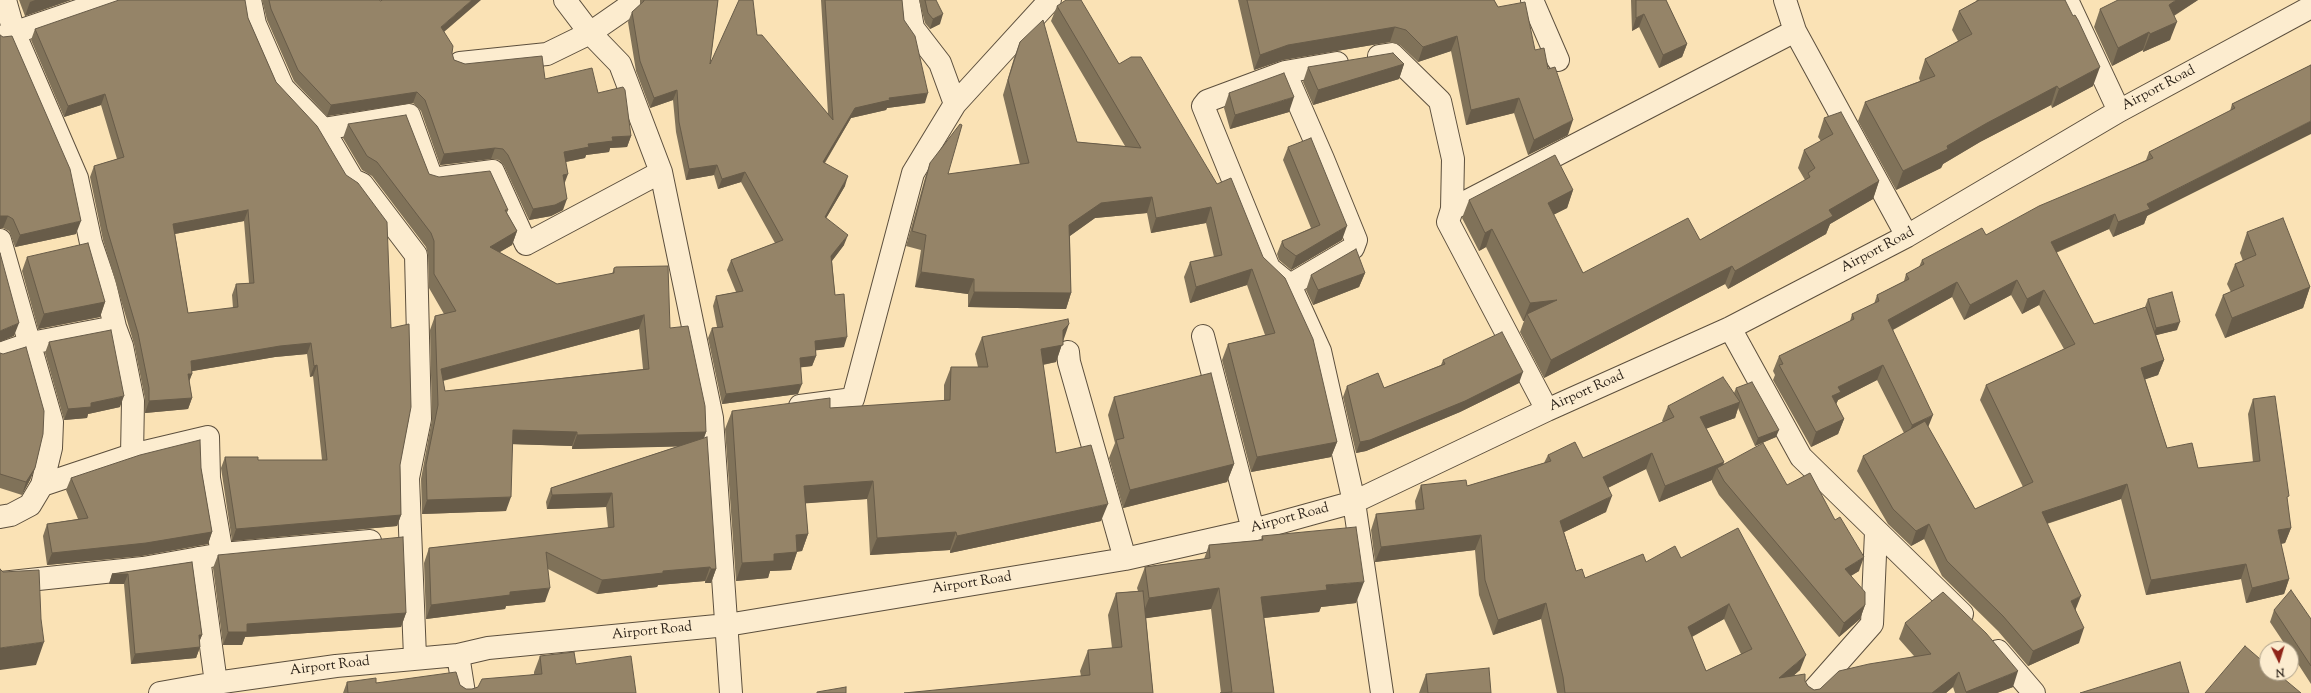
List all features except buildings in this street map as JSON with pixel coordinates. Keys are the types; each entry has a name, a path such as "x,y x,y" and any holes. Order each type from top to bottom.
{"street":[{"path":"5,0 7,35 77,178 91,243 105,284 115,327 122,346 133,401 132,455"},
{"path":"7,35 110,0"},
{"path":"250,0 255,24 283,88 324,128 353,180 362,184 416,255 420,419 408,478 415,657"},
{"path":"565,0 590,33 620,64 661,172 712,418 731,693"},
{"path":"460,63 547,54 590,33 629,6 629,0"},
{"path":"908,0 913,28 940,64 955,104"},
{"path":"783,409 853,399 913,174 955,104 1050,0"},
{"path":"1532,0 1558,60"},
{"path":"1785,0 1795,31 1907,236"},
{"path":"2067,0 2119,111"},
{"name":"Airport Road","path":"160,693 216,683 415,657 458,655 488,648 727,625 1124,559 1252,530 1354,502 1547,410 1730,328 1907,236 2119,111 2311,7"},
{"path":"1452,209 1795,31"},
{"path":"1382,693 1354,502 1320,351 1290,285 1269,268 1203,106 1207,101 1285,72 1392,54 1440,101 1453,160 1452,209 1448,222 1547,410"},
{"path":"1285,72 1356,240 1353,248 1290,285"},
{"path":"324,128 409,115 432,179 493,171 526,244 661,172"},
{"path":"0,240 31,343 52,422 51,448 42,485 30,505 11,515 0,517"},
{"path":"68,248 91,243"},
{"path":"7,262 30,257"},
{"path":"0,354 31,343 115,327"},
{"path":"1730,328 1802,458 1876,532 1981,632 2034,693"},
{"path":"1203,336 1252,530"},
{"path":"1068,352 1069,362 1124,559"},
{"path":"712,418 736,415"},
{"path":"42,485 132,455 208,437 209,478 222,554"},
{"path":"1811,693 1872,624 1876,532"},
{"path":"0,583 143,568 222,554 410,537"},
{"path":"199,558 216,683"},
{"path":"458,655 464,693"}]}
